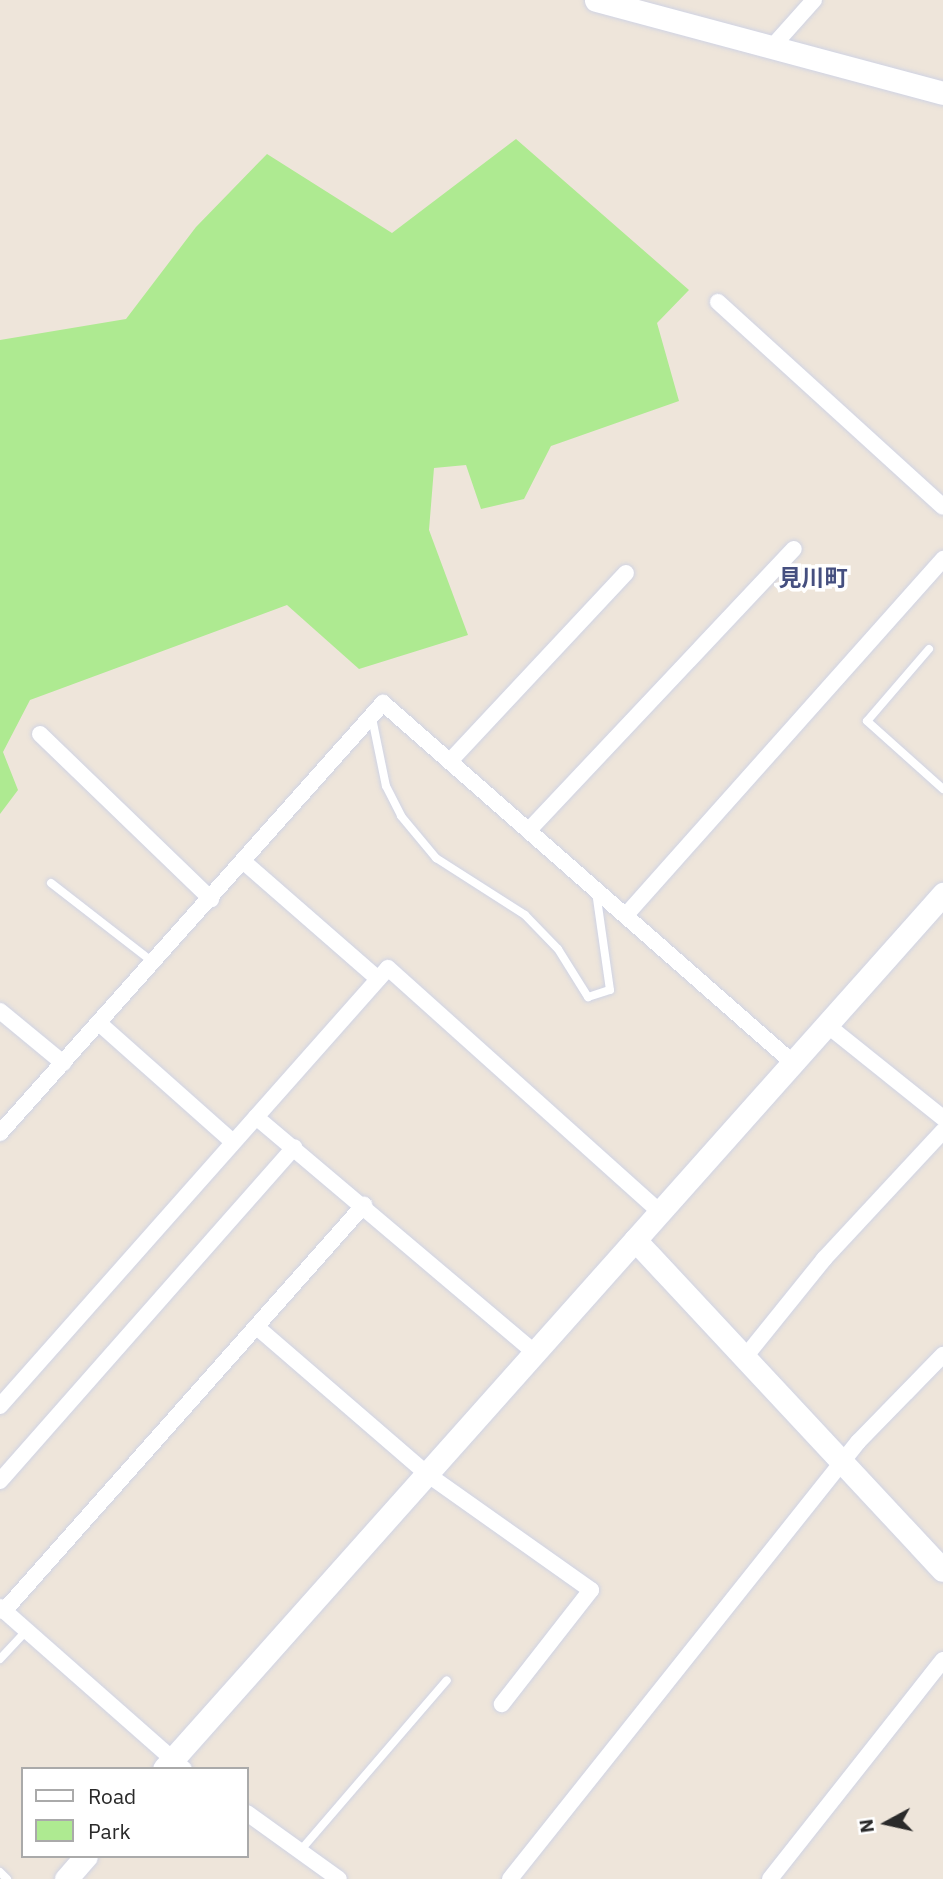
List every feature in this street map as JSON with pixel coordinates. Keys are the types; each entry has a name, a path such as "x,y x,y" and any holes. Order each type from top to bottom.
{"street":[{"path":"596,0 654,7 772,47 943,93"},
{"path":"772,47 814,0"},
{"path":"718,302 943,507"},
{"path":"529,830 793,550"},
{"path":"625,915 943,559"},
{"path":"451,760 626,573"},
{"path":"0,1133 383,703 792,1062"},
{"path":"40,734 211,899"},
{"path":"244,862 378,979"},
{"path":"364,1205 258,1328 2,1609 174,1766 427,1474 943,894"},
{"path":"0,1406 387,968 660,1212"},
{"path":"0,1011 63,1063"},
{"path":"99,1023 233,1142"},
{"path":"827,1025 943,1118"},
{"path":"256,1117 364,1205 534,1353"},
{"path":"938,1135 943,1154"},
{"path":"745,1357 824,1259 938,1135"},
{"path":"0,1481 294,1147"},
{"path":"635,1240 943,1570"},
{"path":"258,1328 427,1474 592,1590 502,1704"},
{"path":"510,1879 844,1463 943,1355"},
{"path":"770,1879 943,1660"},
{"path":"248,1814 339,1879"},
{"path":"66,1879 84,1858"}],"lane":[{"path":"929,649 867,721 943,789"},
{"path":"371,716 386,786 401,816 436,858 525,915 558,948 588,997 610,990 596,889"},
{"path":"51,883 153,962"},
{"path":"0,1659 26,1631"},
{"path":"300,1851 447,1680"},
{"path":"0,1872 7,1879"}],"green space":[{"path":"516,139 689,290 657,323 679,401 551,446 524,499 481,509 466,465 434,468 429,530 468,635 359,669 287,605 30,700 3,752 18,790 0,814 0,340 126,319 196,227 267,154 392,233"}],"district":[{"name":"見川町","path":"813,577"}]}
